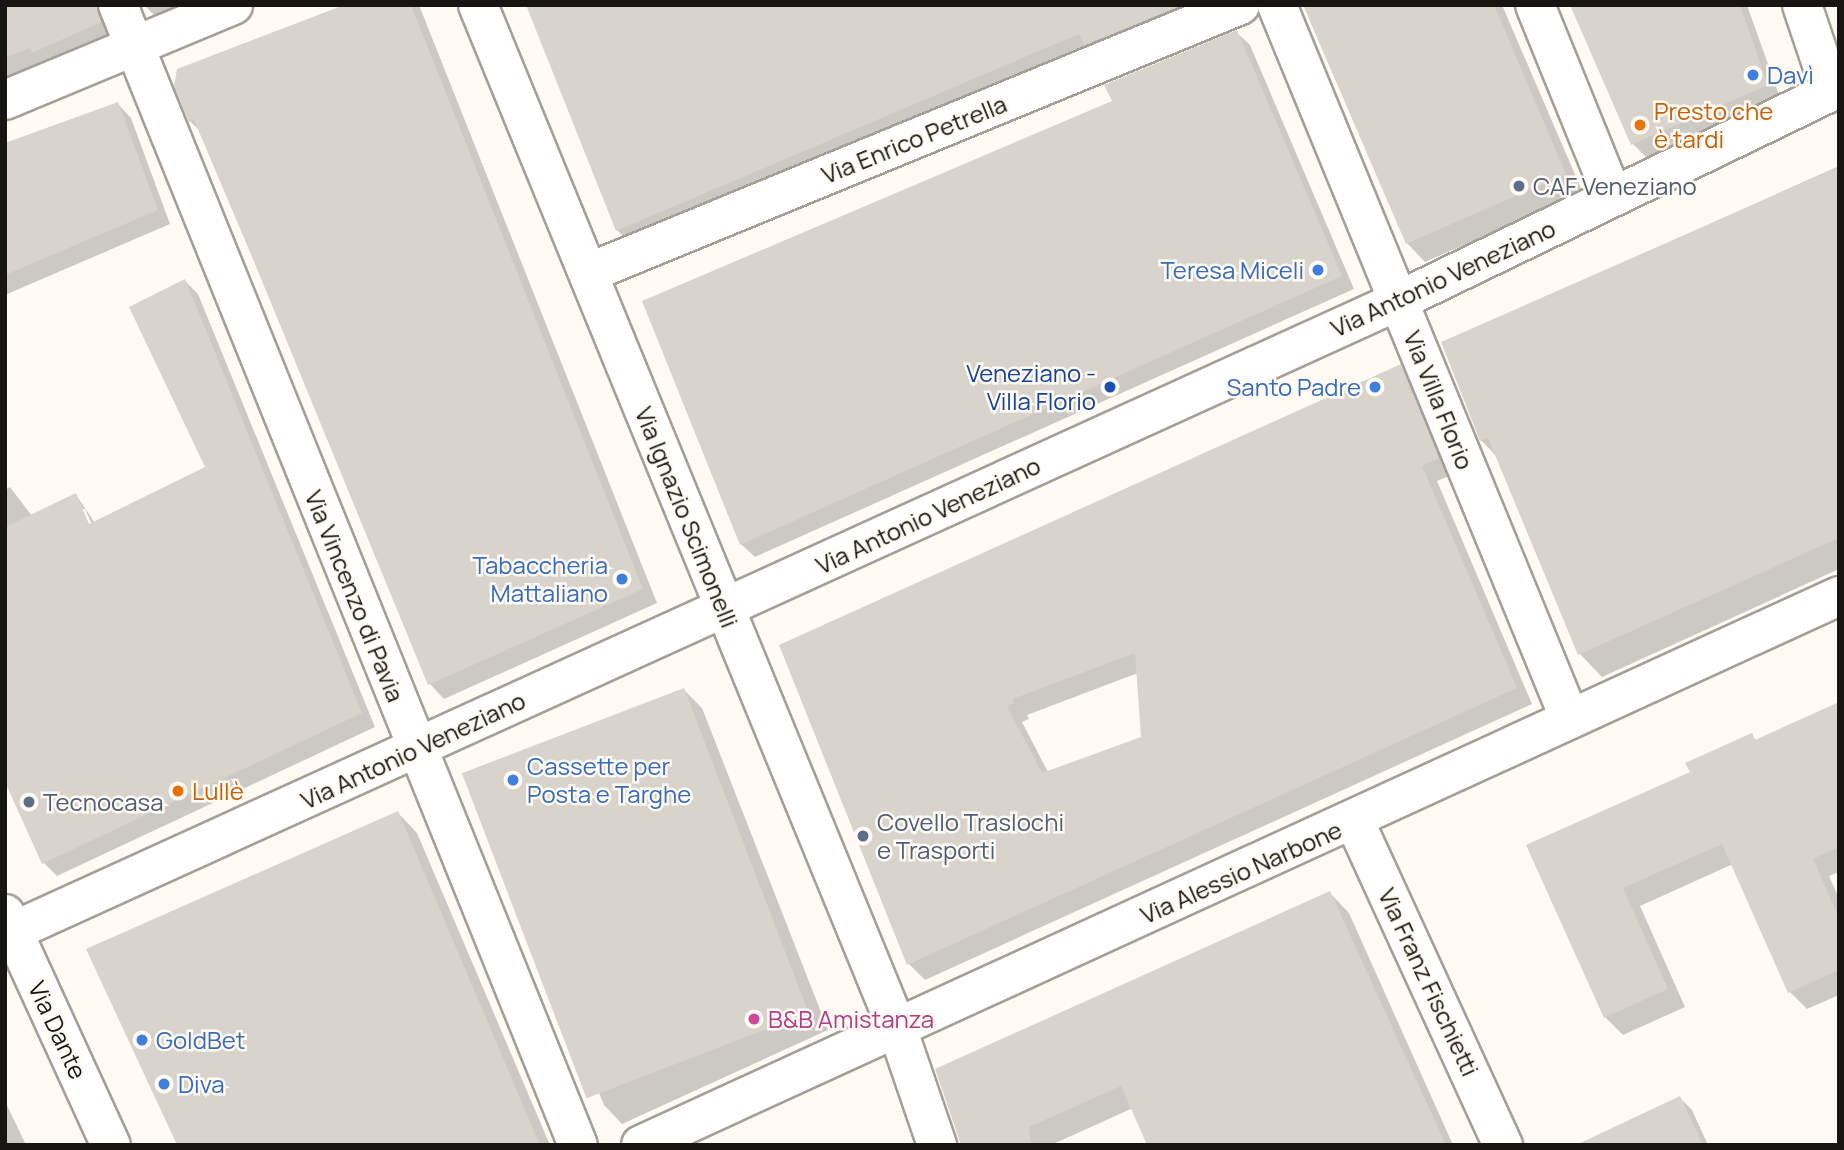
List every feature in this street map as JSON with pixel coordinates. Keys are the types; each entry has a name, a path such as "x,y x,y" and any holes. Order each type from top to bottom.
{"street":[{"name":"Via Vincenzo di Pavia","path":"118,5 578,1145"},
{"path":"5,100 233,5"},
{"name":"Via Ignazio Scimonelli","path":"478,5 897,1028 937,1145"},
{"name":"Via Enrico Petrella","path":"588,273 1240,5"},
{"name":"Via Villa Florio","path":"1277,5 1569,718"},
{"path":"1535,5 1613,197"},
{"path":"1802,5 1835,89"},
{"name":"Via Antonio Veneziano","path":"8,927 417,748 1398,301 1835,89"},
{"name":"Via Alessio Narbone","path":"641,1145 1839,596"},
{"name":"Via Franz Fischietti","path":"1354,820 1503,1145"},
{"name":"Via Dante","path":"8,927 111,1145"}],"building":[{"path":"5,5 97,5 101,22 32,53 30,48 5,58"},
{"path":"344,5 411,5 643,589 428,685 253,259 194,120 189,122 174,86 177,69"},
{"path":"526,5 1182,5 1084,45 1079,34 616,231"},
{"path":"1303,5 1494,5 1566,174 1406,244"},
{"path":"1570,5 1740,5 1768,85 1631,145"},
{"path":"1237,30 1342,276 740,545 642,301 1112,101 1104,85"},
{"path":"118,102 158,210 5,275 5,143"},
{"path":"1839,167 1839,538 1578,655 1488,438 1480,441 1441,342"},
{"path":"185,279 362,713 42,864 5,782 5,527 76,493 89,524 205,467 129,307"},
{"path":"1401,364 1439,458 1422,466 1517,688 907,965 779,645","holes":["1135,653 1141,737 1042,773 1007,706 1014,703 1013,699"]},
{"path":"684,688 809,1013 587,1098 462,773"},
{"path":"1839,702 1839,847 1813,859 1839,918 1839,970 1788,993 1722,844 1623,888 1668,989 1604,1018 1526,845 1690,772 1685,763 1752,733 1755,740"},
{"path":"398,811 540,1145 177,1145 86,949"},
{"path":"1330,891 1446,1145 1147,1145 1121,1086 1029,1127 1032,1145 961,1145 935,1069"},
{"path":"1680,1096 1703,1145 1576,1145"}],"place":[{"name":"Davì","path":"1753,75"},
{"name":"Presto che è tardi","path":"1640,125"},
{"name":"CAF Veneziano","path":"1519,186"},
{"name":"Teresa Miceli","path":"1318,270"},
{"name":"Veneziano - Villa Florio","path":"1110,387"},
{"name":"Santo Padre","path":"1375,387"},
{"name":"Tabaccheria Mattaliano","path":"622,579"},
{"name":"Cassette per Posta e Targhe","path":"513,780"},
{"name":"Lullè","path":"178,791"},
{"name":"Tecnocasa","path":"29,802"},
{"name":"Covello Traslochi e Trasporti","path":"863,836"},
{"name":"B&B Amistanza","path":"754,1019"},
{"name":"GoldBet","path":"142,1040"},
{"name":"Diva","path":"164,1084"}]}
